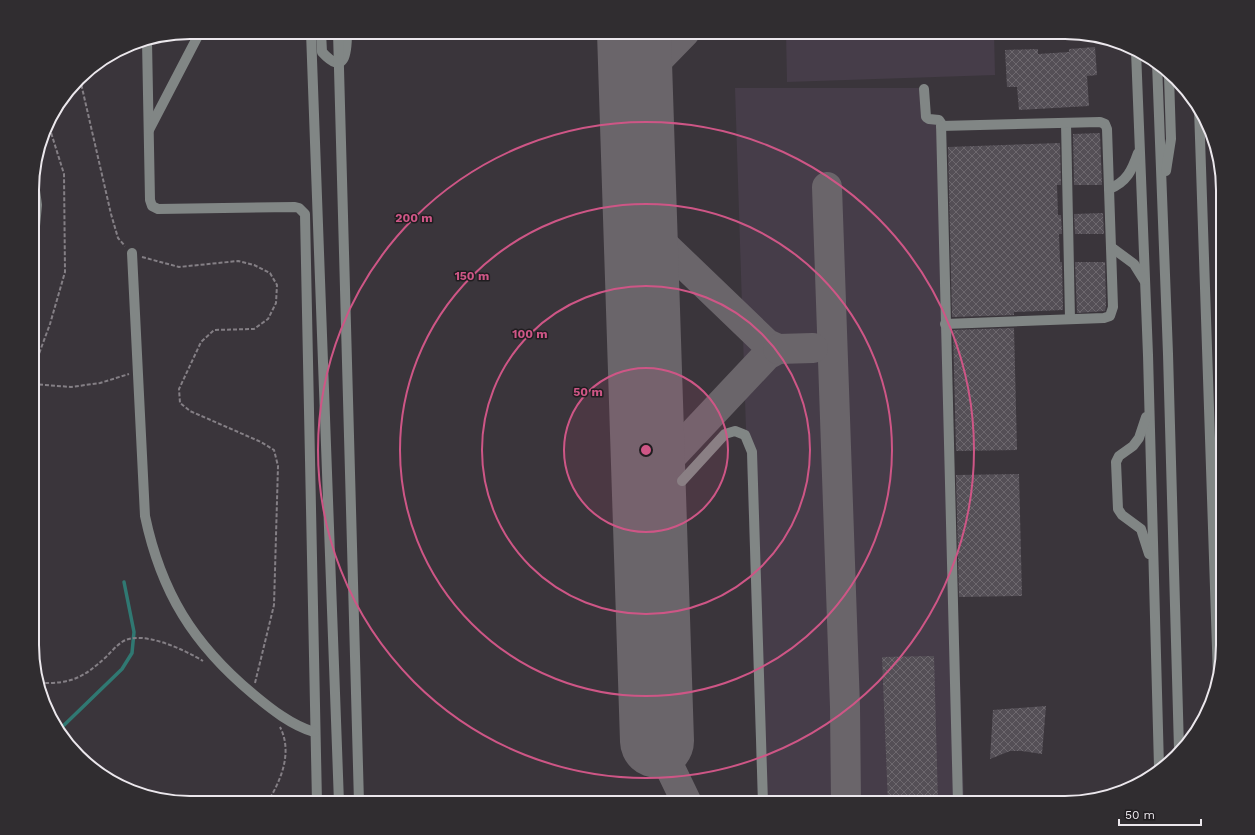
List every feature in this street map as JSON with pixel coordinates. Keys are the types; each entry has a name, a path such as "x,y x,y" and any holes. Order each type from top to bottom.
{"street":[{"path":"148,132 196,39"},
{"path":"311,39 339,796"},
{"path":"321,39 322,52 330,61 339,62 343,60 347,53 347,39"},
{"path":"338,39 359,796"},
{"path":"147,45 150,200 152,206 155,208 295,207 299,208 305,214 314,732 317,796"},
{"path":"1136,57 1149,403 1159,763"},
{"path":"1157,70 1179,743"},
{"path":"1162,192 1171,139 1169,81"},
{"path":"924,89 926,117 929,119 939,120 941,126 958,796"},
{"path":"1170,108 1173,95 1177,90"},
{"path":"941,126 1100,122 1105,124 1107,129 1111,247 1112,314 1104,318 945,324"},
{"path":"1199,122 1216,618"},
{"path":"1066,123 1070,319"},
{"path":"1109,188 1118,185 1128,177 1133,168 1140,147"},
{"path":"1111,247 1134,264 1145,282"},
{"path":"132,253 146,516 152,548 163,579 178,608 197,636 219,662 270,708 301,728 314,732"},
{"path":"1149,403 1140,438 1133,446 1119,456 1116,465 1118,509 1122,515 1138,526 1143,533 1154,572"},
{"path":"682,481 725,434 735,432 745,435 752,452 763,796"}],"path":[{"path":"81,85 118,238 132,253 152,261 179,267 238,261 254,265 270,273 277,285 276,304 268,320 254,329 214,330 201,342 179,389 180,403 190,411 261,442 274,450 278,466 274,605 253,694"},
{"path":"39,354 50,324 65,272 64,174 51,132"},
{"path":"39,384 71,387 100,383 138,371"},
{"path":"44,683 56,683 79,678 123,641 142,638 166,643 192,654 205,662"},
{"path":"270,708 283,734 285,761 278,786 272,796"}],"shaded area":[{"path":"786,39 994,39 995,75 787,82"},
{"path":"735,88 924,88 928,118 943,118 964,796 758,796"}],"building":[{"path":"1095,47 1097,75 1087,76 1089,106 1019,110 1017,87 1007,87 1005,50 1038,49 1038,54 1069,52 1069,49"},
{"path":"1100,133 1102,185 1074,185 1073,134"},
{"path":"1060,143 1061,185 1057,185 1058,215 1061,215 1062,234 1059,234 1060,262 1062,262 1063,310 1014,312 1014,315 952,317 948,147"},
{"path":"1103,213 1104,234 1075,234 1074,214"},
{"path":"1075,262 1105,262 1105,311 1077,313"},
{"path":"1014,328 1017,450 956,451 953,330"},
{"path":"1019,474 1022,596 959,597 956,475"},
{"path":"934,656 938,796 888,796 882,657"},
{"path":"1046,706 1042,754 1010,751 990,759 993,710"}],"waterway":[{"path":"63,726 122,669 132,653 134,632 124,582"}],"taxiway":[{"path":"636,112 641,87 649,69 678,39"},
{"path":"827,187 845,707 846,796"},
{"path":"639,211 650,230 665,246 767,344 778,349 767,355 658,471 647,490"},
{"path":"778,349 813,348"},
{"path":"657,741 684,796"}],"runway":[{"path":"634,39 657,741"}]}
